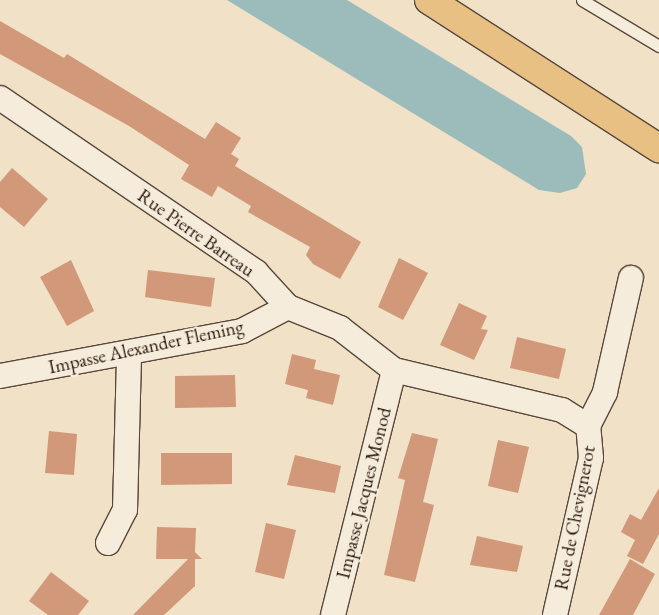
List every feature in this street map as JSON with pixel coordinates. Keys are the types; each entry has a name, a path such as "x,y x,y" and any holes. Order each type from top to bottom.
{"main road":[{"path":"429,0 659,148"}],"street":[{"name":"Rue Pierre Barreau","path":"0,98 256,272 288,307 340,328 394,370 562,410 588,426"},
{"name":"Rue de Chevignerot","path":"555,615 591,458 588,426 605,392 631,278"},
{"name":"Impasse Alexander Fleming","path":"0,376 129,355 242,331 288,307"},
{"path":"108,542 125,510 129,355"},
{"name":"Impasse Jacques Monod","path":"333,615 394,370"}],"lane":[{"path":"582,0 659,46"}],"water":[{"path":"227,0 347,0 571,136 582,147 586,174 577,188 560,193 539,190"}],"building":[{"path":"0,21 64,58 67,54 205,139 216,122 241,138 231,154 239,159 235,166 361,242 340,279 313,264 306,255 310,247 248,212 251,206 218,186 212,197 181,179 189,165 129,126 0,54"},
{"path":"12,168 48,199 24,227 0,207 0,182"},
{"path":"399,258 428,273 403,320 378,307"},
{"path":"71,260 94,311 67,326 40,277"},
{"path":"148,270 215,278 211,307 145,297"},
{"path":"459,303 487,316 481,329 488,330 474,360 440,345"},
{"path":"517,337 566,349 559,379 510,368"},
{"path":"292,354 316,360 314,369 340,375 333,405 306,398 308,390 285,384"},
{"path":"235,375 236,407 175,408 175,376"},
{"path":"49,431 77,434 74,475 45,473"},
{"path":"412,433 438,439 423,502 434,505 415,582 384,575 405,480 398,478"},
{"path":"498,440 529,447 518,493 488,486"},
{"path":"161,453 232,453 232,484 161,485"},
{"path":"295,455 341,466 335,493 287,485"},
{"path":"659,488 659,534 643,564 627,556 635,540 621,532 630,514 641,520"},
{"path":"266,523 296,530 284,579 255,572"},
{"path":"157,527 196,528 195,552 202,559 195,559 195,586 164,615 133,615 188,559 156,559"},
{"path":"477,536 523,546 517,572 470,565"},
{"path":"630,559 655,574 633,615 599,615"},
{"path":"51,572 89,601 78,615 48,615 29,601"}]}
